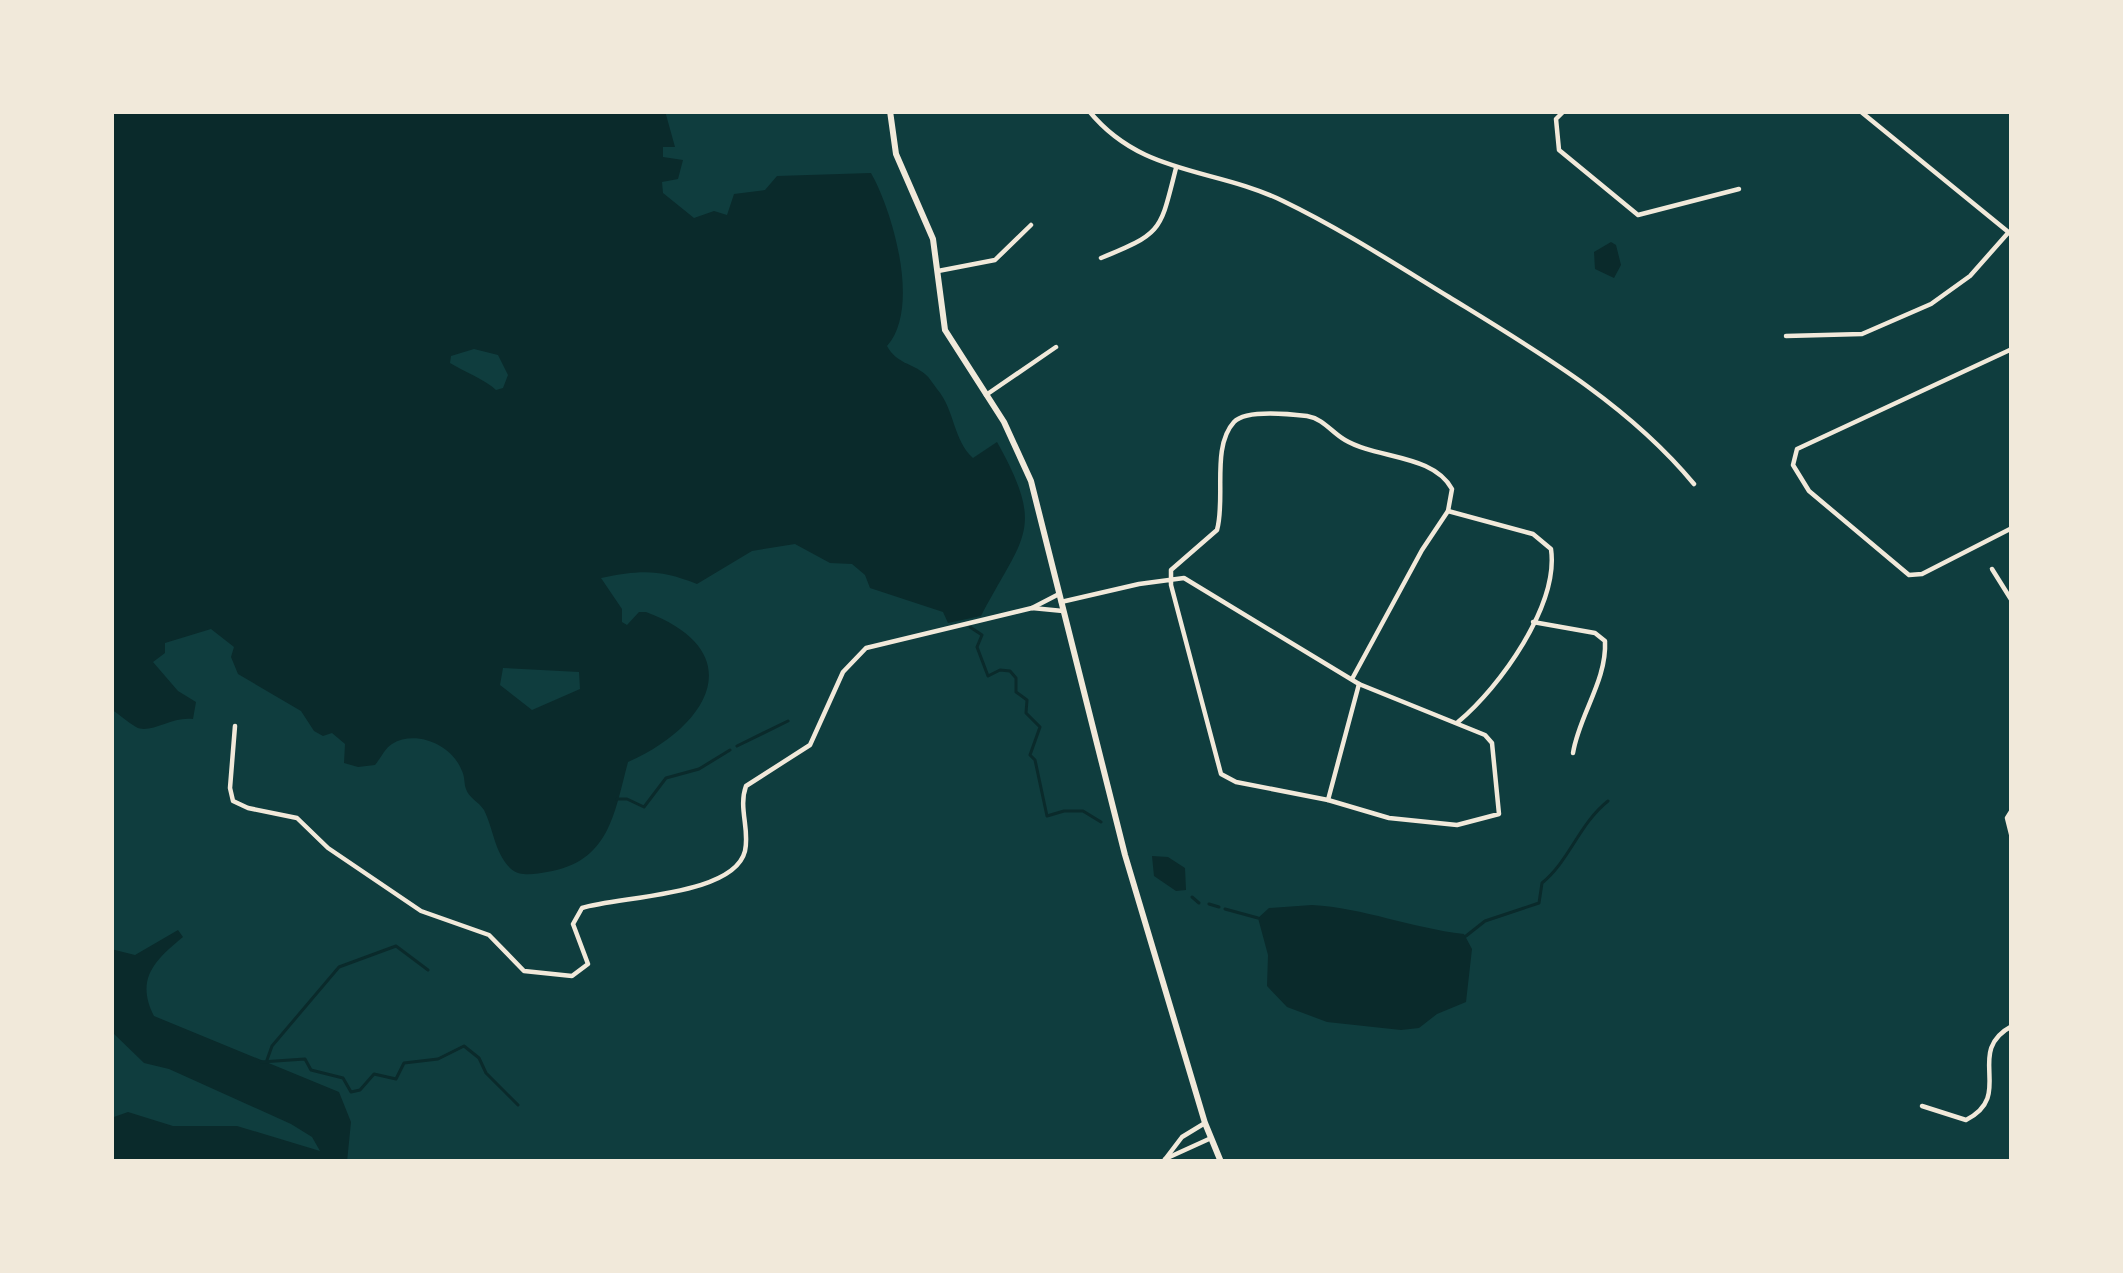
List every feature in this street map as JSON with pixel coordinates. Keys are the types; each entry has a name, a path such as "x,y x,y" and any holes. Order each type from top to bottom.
{"main road":[{"path":"890,111 896,154 929,226 945,330 1026,468 1125,856 1221,1162"}],"street":[{"path":"1089,111 1127,148 1281,200 1497,326 1594,390 1694,484"},
{"path":"1564,111 1556,119 1559,150 1638,215 1739,189"},
{"path":"1786,336 1862,334 1931,304 1970,276 2010,234 1860,111"},
{"path":"1101,258 1144,241 1162,224 1176,168"},
{"path":"938,272 995,260 1030,225"},
{"path":"986,395 1056,346"},
{"path":"2012,349 1797,449 1793,465 1809,491 1910,575 1922,574 2012,528"},
{"path":"236,726 233,801 298,818 328,848 421,911 489,935 524,971 572,976 588,964 573,924 582,908 670,892 734,870 745,852 742,804 746,786 810,745 843,672 866,648 1170,578 1195,584 1359,684 1485,735 1492,743 1499,814 1446,825 1389,818 1236,782 1222,774 1170,578 1175,564 1217,530 1227,437 1232,423 1241,416 1307,416 1322,421 1350,443 1440,472 1452,489 1448,512 1422,550 1352,679"},
{"path":"1448,512 1533,534 1551,548 1550,590 1533,622 1490,692 1458,722"},
{"path":"1992,569 2012,601"},
{"path":"1032,608 1061,602"},
{"path":"1533,622 1595,633 1605,641 1600,673 1573,753"},
{"path":"1328,800 1359,684"},
{"path":"2012,810 2007,818 2012,838"},
{"path":"1922,1106 1966,1120 1980,1113 1989,1098 1990,1044 2012,1026"},
{"path":"1164,1160 1182,1137 1205,1123"},
{"path":"1164,1160 1211,1139"}],"water":[{"path":"111,111 665,111 675,147 663,147 663,157 683,160 678,179 662,182 663,193 694,218 714,211 727,215 734,194 765,190 777,176 871,173 895,235 903,285 897,329 887,346 930,379 973,458 997,442 1021,495 1025,514 1018,548 981,616 948,623 943,612 870,588 865,575 852,564 830,563 795,544 752,551 697,584 650,572 601,578 622,609 622,622 627,625 639,612 646,612 679,628 699,647 708,668 707,688 680,729 628,762 613,817 596,847 568,867 547,872 519,873 505,862 484,810 467,792 463,773 451,754 433,742 412,738 390,746 375,765 344,763 345,744 332,733 323,736 314,731 301,711 238,674 231,657 234,647 211,629 165,643 165,653 153,662 178,691 196,702 193,719 142,729 111,709","holes":["474,349 498,355 508,375 503,388 496,390 450,363 451,356","503,668 579,672 580,689 532,710 500,685"]},
{"path":"1611,242 1621,265 1614,278 1595,269 1594,252"},
{"path":"1152,856 1168,857 1185,868 1186,890 1176,891 1154,876"},
{"path":"1312,905 1464,934 1472,949 1466,1002 1419,1028 1401,1030 1327,1022 1287,1007 1267,986 1268,955 1258,918 1269,908"},
{"path":"178,930 183,937 157,962 147,981 154,1016 339,1092 351,1122 347,1162 111,1162 111,1118 128,1112 173,1126 237,1126 320,1151 312,1137 291,1124 169,1069 144,1063 111,1031 111,949 135,955"}],"waterway":[{"path":"970,627 982,635 977,647 988,676 1010,671 1016,678 1016,692 1027,700 1026,713 1040,727 1030,755 1047,816 1083,811 1101,822"},
{"path":"737,746 788,721"},
{"path":"617,799 644,807 666,778 699,769 730,750"},
{"path":"1466,936 1485,921 1539,903 1542,883 1608,801"},
{"path":"1192,897 1199,903"},
{"path":"1209,904 1219,907"},
{"path":"1225,909 1258,918"},
{"path":"267,1060 272,1046 339,967 396,946 428,970"},
{"path":"261,1062 305,1059 311,1070 343,1078 351,1092 360,1090 374,1074 396,1079 404,1063 438,1059 464,1046 518,1105"}]}
